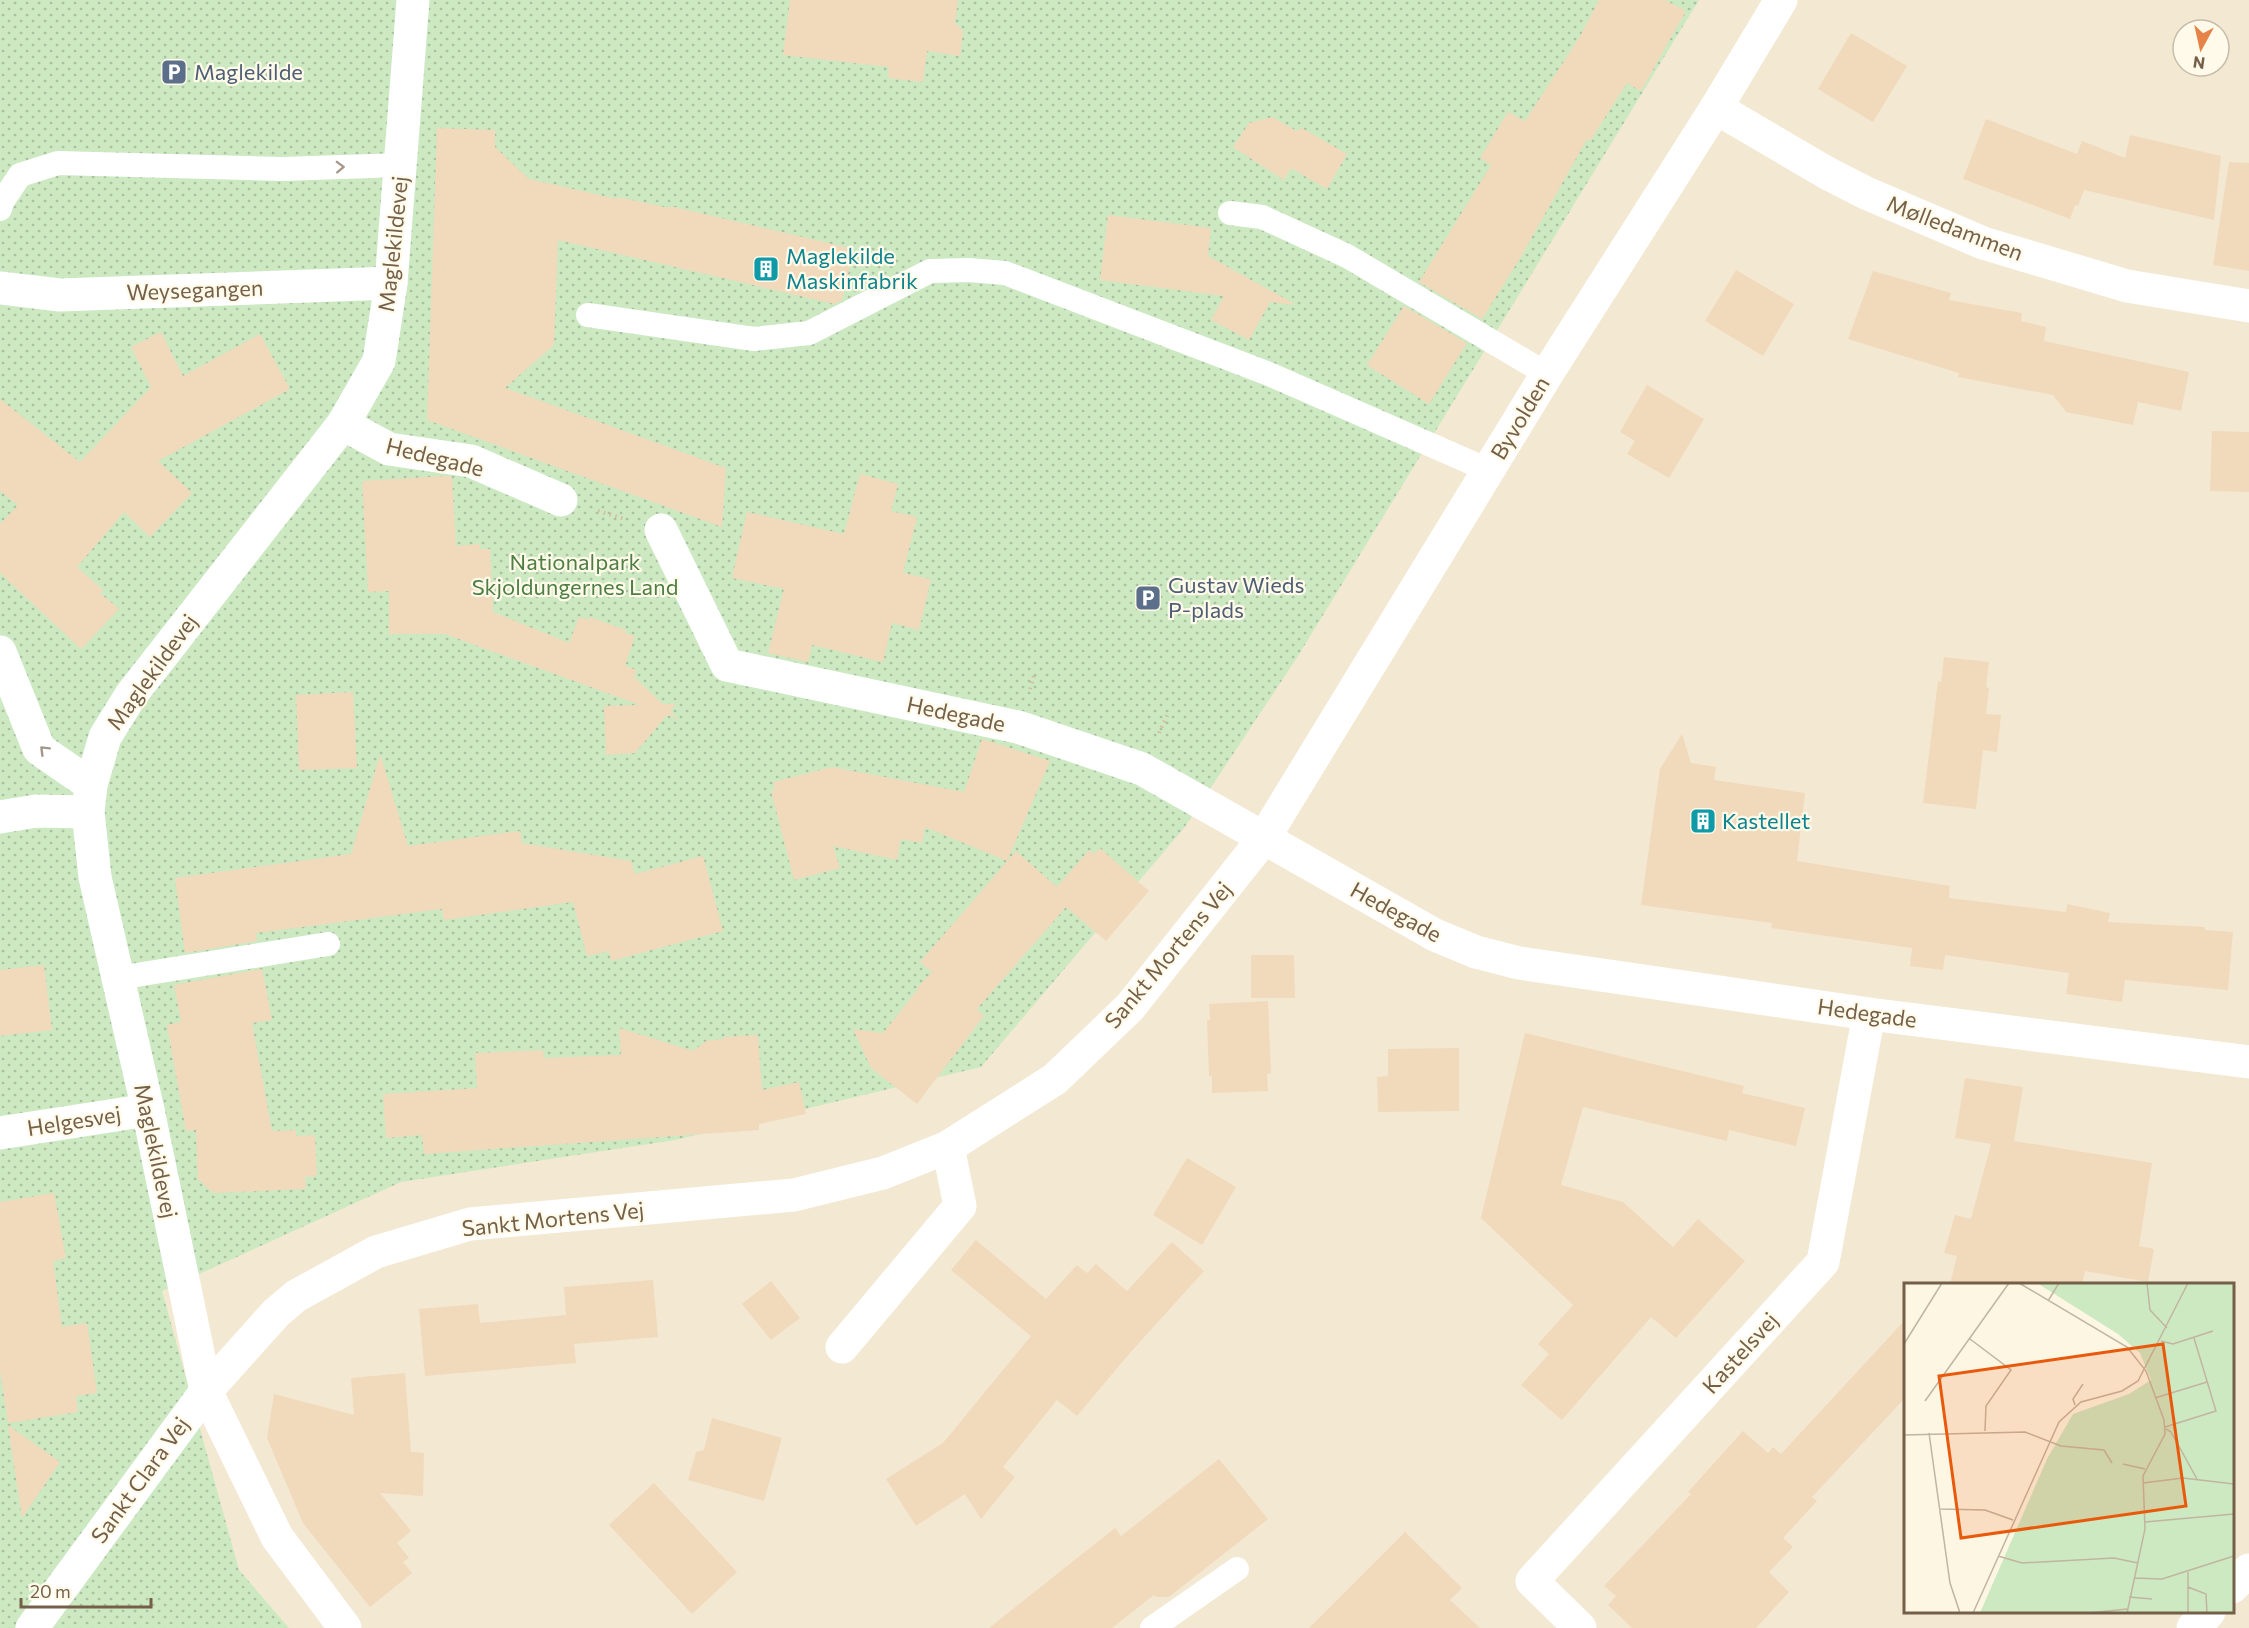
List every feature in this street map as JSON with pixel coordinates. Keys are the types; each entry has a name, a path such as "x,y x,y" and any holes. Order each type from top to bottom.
{"street":[{"name":"Maglekildevej","path":"345,1628 277,1537 206,1391 148,1110 95,877 89,798 105,737 131,695 343,424 379,361 391,284 413,0"},
{"name":"Byvolden","path":"1264,838 1547,374 1716,108 1781,0"},
{"name":"Mølledammen","path":"1716,108 1856,188 1983,243 2127,285 2249,306"},
{"name":"Weysegangen","path":"0,288 60,295 391,284"},
{"name":"Hedegade","path":"343,424 389,449 471,461 561,500"},
{"name":"Hedegade","path":"661,530 727,665 1018,727 1142,769 1435,935 1476,952 1519,963 1869,1014 2249,1062"},
{"path":"0,652 39,749 89,798"},
{"path":"0,817 36,812 89,798"},
{"name":"Sankt Mortens Vej","path":"206,1391 276,1313 296,1296 376,1252 470,1224 794,1195 884,1173 948,1147 1055,1079 1130,1007 1264,838"},
{"name":"Kastelsvej","path":"1580,1628 1532,1581 1823,1262 1869,1014"},
{"name":"Helgesvej","path":"0,1133 148,1110"},
{"path":"842,1347 960,1206 948,1147"},
{"name":"Sankt Clara Vej","path":"32,1628 206,1391"},
{"path":"2234,1585 2249,1570"},
{"path":"2193,1628 2207,1613"}],"lane":[{"path":"0,209 2,202 20,175 58,163 282,168 401,165"},
{"path":"1230,213 1262,217 1347,256 1547,374"},
{"path":"588,315 754,339 765,338 809,333 930,271 969,270 1005,273 1269,374 1488,470"},
{"path":"118,978 328,944"},
{"path":"1152,1628 1237,1569"}],"path":[{"path":"561,500 661,530"}],"shaded area":[{"path":"0,0 2249,0 2249,1628 0,1628"}],"green space":[{"name":"Nationalpark Skjoldungernes Land","path":"0,0 1699,0 1298,656 1184,828 981,1067 675,1140 401,1182 162,1291 239,1570 289,1628 0,1628"}],"building":[{"path":"790,0 958,0 955,23 963,31 960,56 927,51 923,82 888,78 889,67 783,55"},
{"path":"1599,0 1665,0 1686,11 1641,91 1627,83 1590,141 1587,139 1519,260 1482,319 1419,282 1491,165 1480,158 1508,112 1525,121 1579,38"},
{"path":"1851,33 1907,66 1873,122 1818,89"},
{"path":"1272,117 1297,131 1302,128 1347,154 1327,189 1291,168 1284,180 1233,147 1249,123"},
{"path":"1986,119 2077,154 2082,141 2125,158 2130,135 2221,156 2214,220 2084,190 2070,219 1963,179"},
{"name":"Maglekilde Maskinfabrik","path":"437,128 495,130 495,147 529,179 617,199 618,197 669,208 670,206 854,249 842,300 835,304 558,240 554,345 505,388 726,468 722,527 427,420"},
{"path":"2229,162 2249,163 2249,271 2213,265"},
{"path":"1108,215 1211,228 1208,256 1293,305 1270,302 1249,340 1211,320 1224,296 1100,280"},
{"path":"1736,270 1794,304 1763,356 1705,321"},
{"path":"1873,271 1951,293 1949,300 2022,313 2021,321 2046,327 2044,341 2189,372 2181,411 2138,402 2133,425 2066,412 2053,395 1958,377 1959,373 1848,339"},
{"path":"1404,306 1467,343 1429,404 1367,365"},
{"path":"161,332 183,376 260,334 290,389 158,461 192,493 150,537 124,512 77,567 103,590 100,593 119,609 81,649 0,573 0,524 18,505 0,491 0,399 80,462 151,387 131,347"},
{"path":"1647,385 1704,419 1669,478 1627,454 1635,441 1620,432"},
{"path":"2212,431 2249,432 2249,492 2210,491"},
{"path":"860,474 898,484 891,511 917,517 903,573 931,579 919,630 892,623 883,662 812,645 808,662 768,653 784,589 732,578 747,512 844,534"},
{"path":"452,477 456,546 480,544 480,549 490,549 493,612 569,643 579,617 589,620 590,617 626,630 625,633 635,636 625,666 637,670 634,677 663,704 676,704 670,711 678,719 667,715 635,753 606,755 604,706 640,705 445,634 389,634 389,591 368,592 362,481"},
{"path":"1944,657 1989,662 1986,714 2001,715 1997,752 1983,750 1976,809 1923,803 1938,681 1941,682"},
{"path":"353,692 357,768 299,770 296,695"},
{"path":"1682,734 1691,763 1716,767 1714,780 1805,793 1797,861 1950,886 1949,898 2066,912 2067,904 2110,913 2108,922 2205,927 2205,930 2233,932 2228,990 2125,980 2122,1002 2066,994 2069,973 1945,955 1943,970 1910,966 1912,948 1771,928 1772,923 1641,905 1660,769"},
{"path":"982,739 1050,761 1007,861 925,827 922,843 901,839 897,860 833,846 840,868 794,880 771,791 775,790 773,782 832,767 964,792"},
{"path":"380,754 408,846 520,831 522,843 631,861 635,874 703,856 723,931 611,961 609,951 587,956 573,902 444,920 442,909 256,933 257,941 185,953 175,878 351,854"},
{"path":"1100,848 1149,891 1106,941 1066,907 977,1009 984,1016 917,1104 871,1068 853,1029 883,1033 932,972 920,962 1016,851 1057,887 1089,850 1094,854"},
{"path":"1251,955 1294,955 1295,998 1251,998"},
{"path":"44,965 52,1030 0,1036 0,970"},
{"path":"262,969 272,1020 252,1023 272,1131 296,1130 296,1136 315,1135 317,1176 305,1177 306,1189 213,1193 198,1179 196,1130 186,1131 167,1025 181,1022 174,985"},
{"path":"1268,1001 1271,1073 1267,1074 1268,1091 1212,1093 1212,1076 1209,1076 1207,1020 1210,1020 1209,1004"},
{"path":"619,1028 693,1051 706,1041 724,1037 758,1035 762,1090 799,1082 806,1114 759,1124 759,1130 424,1154 422,1135 386,1138 383,1094 477,1088 475,1053 543,1050 544,1058 621,1055"},
{"path":"1525,1033 1744,1086 1742,1093 1805,1108 1796,1146 1729,1130 1727,1141 1583,1107 1561,1185 1623,1202 1673,1247 1698,1219 1745,1261 1676,1338 1651,1317 1562,1420 1521,1385 1549,1354 1538,1344 1573,1305 1481,1218"},
{"path":"1459,1048 1459,1111 1378,1112 1377,1077 1388,1076 1388,1049"},
{"path":"1965,1078 2023,1087 2014,1141 2152,1163 2139,1246 2154,1249 2148,1282 2085,1271 2082,1283 1950,1283 1957,1256 1944,1253 1955,1215 1971,1219 1991,1144 1955,1138"},
{"path":"1187,1158 1236,1187 1202,1245 1153,1215"},
{"path":"54,1193 66,1258 53,1261 62,1327 87,1323 97,1393 76,1396 78,1412 8,1423 0,1370 0,1202"},
{"path":"976,1240 1046,1299 1077,1265 1087,1273 1096,1264 1127,1291 1172,1242 1204,1271 1077,1416 1057,1400 1003,1467 1015,1477 981,1519 965,1494 916,1526 886,1479 943,1443 1031,1336 951,1270"},
{"path":"653,1280 658,1337 574,1344 576,1363 425,1376 419,1309 478,1304 480,1323 566,1315 564,1287"},
{"path":"771,1281 800,1318 771,1340 742,1304"},
{"path":"1904,1321 1904,1399 1812,1497 1817,1501 1783,1538 1793,1547 1769,1572 1789,1592 1756,1628 1632,1628 1608,1605 1616,1596 1604,1586 1691,1494 1688,1492 1743,1431 1768,1453 1773,1447 1781,1454"},
{"path":"405,1373 411,1452 424,1453 423,1496 380,1493 411,1531 397,1543 409,1558 403,1562 412,1573 370,1607 303,1523 267,1438 274,1394 354,1415 351,1378"},
{"path":"712,1418 782,1438 764,1501 688,1480 696,1452 704,1450"},
{"path":"8,1425 60,1462 22,1518"},
{"path":"1219,1459 1268,1519 1169,1597 1154,1595 1112,1628 989,1628 1115,1528 1121,1536"},
{"path":"654,1483 737,1572 692,1614 609,1525"},
{"path":"1405,1532 1462,1588 1450,1600 1480,1628 1309,1628"}],"place":[{"name":"Maglekilde","path":"174,72"},
{"name":"Maglekilde Maskinfabrik","path":"766,269"},
{"name":"Gustav Wieds P-plads","path":"1148,598"},
{"name":"Kastellet","path":"1703,821"}]}
